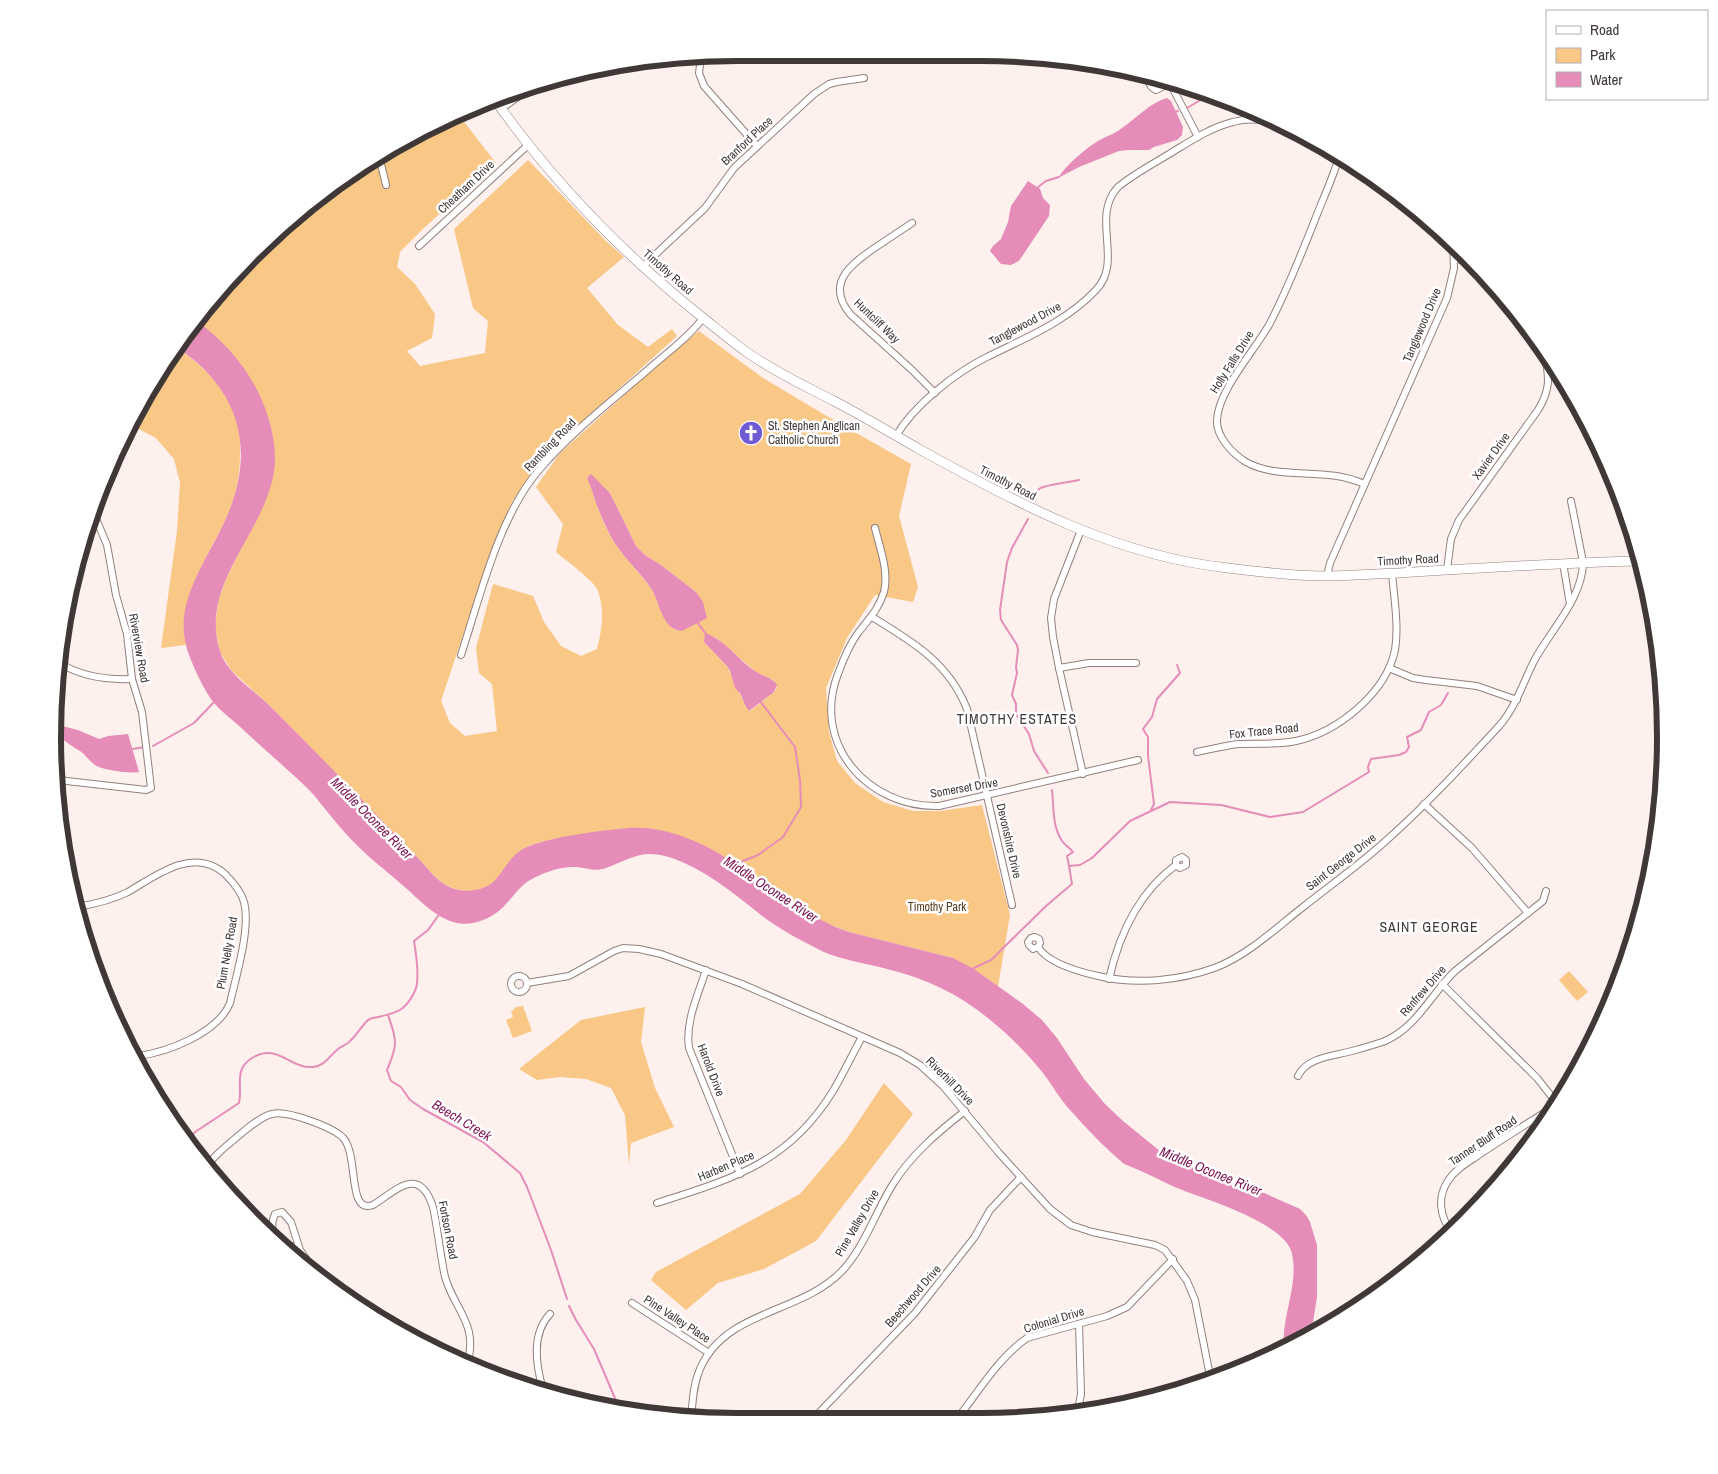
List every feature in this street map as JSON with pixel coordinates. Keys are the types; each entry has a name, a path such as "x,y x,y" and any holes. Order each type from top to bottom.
{"main road":[{"name":"Timothy Road","path":"498,105 528,145 578,203 642,267 746,352 778,372 995,491 1081,530 1152,553 1210,566 1285,574 1327,576 1582,562 1634,561"}],"street":[{"path":"700,63 699,74 704,86 757,146"},
{"name":"Branford Place","path":"642,267 705,208 730,172 819,90 837,82 864,78"},
{"path":"1149,82 1151,88 1156,90 1163,86"},
{"path":"1176,90 1198,137"},
{"path":"501,109 515,99"},
{"name":"Tanglewood Drive","path":"896,436 912,415 935,393 975,364 1043,330 1064,317 1094,292 1102,283 1108,269 1105,216 1107,206 1114,191 1132,177 1198,137 1224,125 1241,121 1259,122"},
{"name":"Cheatham Drive","path":"419,246 528,145"},
{"path":"381,163 386,185"},
{"name":"Holly Falls Drive","path":"1337,163 1288,285 1269,325 1224,396 1218,412 1217,425 1223,439 1231,449 1240,457 1256,466 1276,471 1345,476 1364,484"},
{"name":"Huntcliff Way","path":"912,223 850,267 842,279 840,292 843,303 850,314 935,393"},
{"name":"Tanglewood Drive","path":"1327,576 1330,563 1364,484 1440,315 1451,284 1454,255"},
{"path":"1455,259 1460,260"},
{"name":"Rambling Road","path":"461,655 504,530 518,499 535,474 573,436 671,350 703,318"},
{"name":"Xavier Drive","path":"1447,570 1451,539 1459,520 1546,397 1549,384 1547,368"},
{"path":"1571,501 1582,562"},
{"name":"Riverview Road","path":"63,781 146,790 151,788 142,712 132,679 127,634 112,577 108,544 97,520"},
{"name":"Somerset Drive","path":"875,528 886,578 881,601 872,617 853,641 838,673 832,693 832,721 835,733 849,763 870,786 888,796 913,804 939,806 1138,760"},
{"path":"1081,530 1057,591 1052,609 1053,637 1058,668 1083,774"},
{"name":"Saint George Drive","path":"1038,947 1045,956 1091,975 1127,981 1152,981 1195,973 1227,962 1265,937 1391,837 1500,725 1510,713 1517,700 1543,645 1570,604 1582,572 1582,562"},
{"path":"1563,564 1570,604"},
{"name":"Fox Trace Road","path":"1197,752 1227,746 1294,741 1337,725 1360,705 1377,687 1389,668 1395,648 1392,573"},
{"name":"Devonshire Drive","path":"872,617 904,636 922,650 942,667 953,681 967,710 1012,905"},
{"path":"1058,668 1089,663 1136,663"},
{"path":"65,666 79,673 96,678 132,679"},
{"path":"1389,668 1413,678 1477,686 1517,700"},
{"path":"1424,804 1472,848 1528,913"},
{"name":"Plum Nelly Road","path":"83,906 115,898 166,870 180,864 194,862 206,863 219,868 238,888 244,900 245,929 230,1003 226,1013 206,1030 185,1041 167,1049 141,1055"},
{"path":"1110,979 1113,964 1125,930 1141,902 1157,881 1176,865"},
{"name":"Renfrew Drive","path":"1298,1076 1302,1068 1313,1061 1373,1045 1396,1035 1418,1016 1442,984 1455,971 1543,901 1546,891"},
{"name":"Riverhill Drive","path":"527,983 569,976 623,948 639,949 661,954 742,984 900,1053 920,1065 943,1086 1021,1177 1050,1208 1072,1225 1092,1232 1155,1245 1165,1250 1187,1281 1195,1300 1210,1373"},
{"name":"Harold Drive","path":"706,970 688,1028 687,1038 689,1048 740,1174"},
{"path":"1442,984 1537,1078 1552,1097"},
{"name":"Harben Place","path":"657,1204 740,1174 777,1153 814,1117 832,1092 862,1037"},
{"name":"Pine Valley Drive","path":"692,1411 694,1388 700,1368 709,1353 736,1327 816,1291 841,1272 872,1224 893,1184 907,1164 937,1133 965,1111"},
{"name":"Fortson Road","path":"211,1160 241,1133 263,1118 272,1114 289,1115 320,1124 343,1137 348,1144 352,1160 356,1196 362,1206 372,1205 407,1184 423,1187 430,1197 433,1207 446,1277 466,1319 470,1343 469,1357"},
{"name":"Tanner Bluff Road","path":"1447,1226 1442,1209 1442,1195 1448,1180 1454,1172 1541,1115"},
{"name":"Beechwood Drive","path":"819,1413 915,1313 974,1238 990,1210 1021,1177"},
{"path":"272,1228 275,1214 282,1212 291,1222 300,1250 304,1255"},
{"path":"293,1246 300,1250"},
{"name":"Colonial Drive","path":"961,1413 1018,1344 1027,1338 1107,1316 1127,1307 1173,1259"},
{"name":"Pine Valley Place","path":"632,1303 709,1353"},
{"path":"542,1384 538,1363 538,1338 544,1322 550,1314"},
{"path":"1079,1324 1081,1394 1079,1405"}],"green space":[{"name":"Timothy Park","path":"463,120 496,163 400,252 397,267 415,284 435,314 432,338 407,351 420,366 485,353 488,321 473,308 454,229 528,160 607,242 624,257 587,288 618,325 648,347 672,329 677,336 583,421 530,475 512,502 491,551 441,701 450,723 465,736 497,731 492,684 479,673 476,648 493,584 533,596 544,622 561,646 581,656 597,649 602,620 602,606 598,591 586,576 556,552 563,524 536,487 560,453 662,361 699,331 763,378 911,464 899,516 918,587 913,602 875,595 847,638 826,688 829,732 837,761 855,783 883,802 913,811 940,811 982,805 1010,915 998,987 953,958 849,932 826,923 733,865 727,859 668,833 630,829 605,831 538,843 519,852 498,878 488,886 466,891 444,884 432,874 272,708 231,670 220,652 215,628 218,602 226,579 269,492 200,328 201,326 229,291 259,259 291,229 326,201 362,175 399,152","holes":["591,475 610,493 636,546 645,555 696,592 678,631 668,623 652,590 612,539 601,517 587,478","715,637 756,672 773,680 777,688 750,711 745,705 727,666 704,642"]},
{"path":"183,352 206,371 223,391 230,403 239,427 240,463 238,481 231,506 194,582 189,597 185,612 184,628 186,645 161,648 177,531 180,483 174,459 156,438 136,428 152,399"},
{"path":"1569,971 1588,992 1577,1001 1559,980"},
{"path":"523,1006 532,1031 513,1038 506,1020 513,1017 511,1012 516,1007"},
{"path":"645,1007 641,1042 655,1088 674,1127 631,1143 629,1165 625,1115 611,1088 586,1079 560,1077 537,1080 519,1069 581,1020"},
{"path":"884,1083 913,1114 816,1241 764,1269 718,1283 686,1310 651,1280 656,1272 800,1194 846,1140"}],"water":[{"path":"1167,98 1171,101 1183,127 1182,135 1177,140 1149,150 1119,151 1079,167 1058,178 1087,149 1119,130 1154,103"},
{"path":"1028,181 1040,189 1043,198 1050,205 1049,216 1019,261 1011,265 1001,264 990,251 1001,239 1008,222 1011,206"},
{"name":"Middle Oconee River","path":"202,325 238,360 260,395 273,436 275,456 271,485 264,506 232,566 223,586 217,607 216,628 220,651 224,660 236,676 292,728 432,874 444,884 457,890 477,889 493,883 516,854 535,844 561,837 605,830 629,828 654,829 680,835 704,845 806,911 834,926 849,932 953,958 974,969 1042,1020 1057,1038 1084,1079 1105,1104 1166,1156 1188,1166 1255,1189 1300,1209 1306,1215 1317,1245 1317,1297 1312,1326 1284,1341 1294,1266 1292,1254 1287,1243 1277,1233 1230,1208 1179,1189 1124,1164 1070,1110 1031,1058 978,1010 928,982 841,958 799,939 777,926 726,888 695,868 662,855 645,854 602,869 571,867 559,869 537,876 526,882 499,911 480,921 468,924 456,923 446,919 426,906 356,845 310,791 214,703 193,664 185,641 185,611 194,582 233,501 239,475 241,450 238,427 230,405 217,384 199,364 182,352"},
{"path":"591,474 610,493 636,546 645,555 696,592 703,602 707,618 682,631 670,626 662,615 652,590 610,535 587,478"},
{"path":"705,633 726,645 755,671 773,681 777,685 774,692 749,711 740,693 735,688 727,666 704,642"},
{"path":"61,726 78,730 99,739 128,734 139,772 117,771 95,765 61,738"}],"waterway":[{"path":"1187,108 1203,99"},
{"path":"1038,187 1046,181 1059,177"},
{"path":"1035,501 1038,490 1041,488 1079,480"},
{"path":"1028,519 1012,548 1007,562 1000,610 1001,620 1017,645 1018,650 1017,673 1012,695 1016,704 1016,714 1029,734 1034,751 1048,773"},
{"path":"698,623 705,633"},
{"path":"1151,810 1154,804 1148,756 1148,737 1143,729 1152,717 1157,699 1180,673 1177,665"},
{"path":"972,969 991,960 1046,906 1072,884 1069,866 1080,865 1092,858 1130,821 1170,802 1221,805 1270,817 1303,812 1369,772 1368,767 1371,759 1399,755 1406,752 1409,747 1407,737 1421,730 1429,712 1441,705 1448,693"},
{"path":"153,746 194,723 215,701"},
{"name":"Middle Oconee River","path":"731,866 758,855 783,837 801,807 800,780 795,747 760,701"},
{"path":"133,749 144,747"},
{"path":"1052,790 1056,829 1062,841 1073,852 1067,856 1069,866"},
{"path":"192,1135 239,1103 241,1073 246,1063 252,1058 269,1053 276,1054 305,1067 317,1066 324,1063 349,1042 368,1020 395,1012 407,1004 414,993 417,982 414,941 428,930 438,916"},
{"name":"Beech Creek","path":"388,1015 395,1037 395,1048 387,1070 391,1081 401,1087 410,1100 483,1142 520,1173 551,1250 567,1299"},
{"name":"Beech Creek","path":"569,1306 594,1349 617,1402"}],"place":[{"name":"St. Stephen Anglican Catholic Church","path":"751,433"}],"district":[{"name":"TIMOTHY ESTATES","path":"1017,719"},
{"name":"SAINT GEORGE","path":"1429,927"}]}
